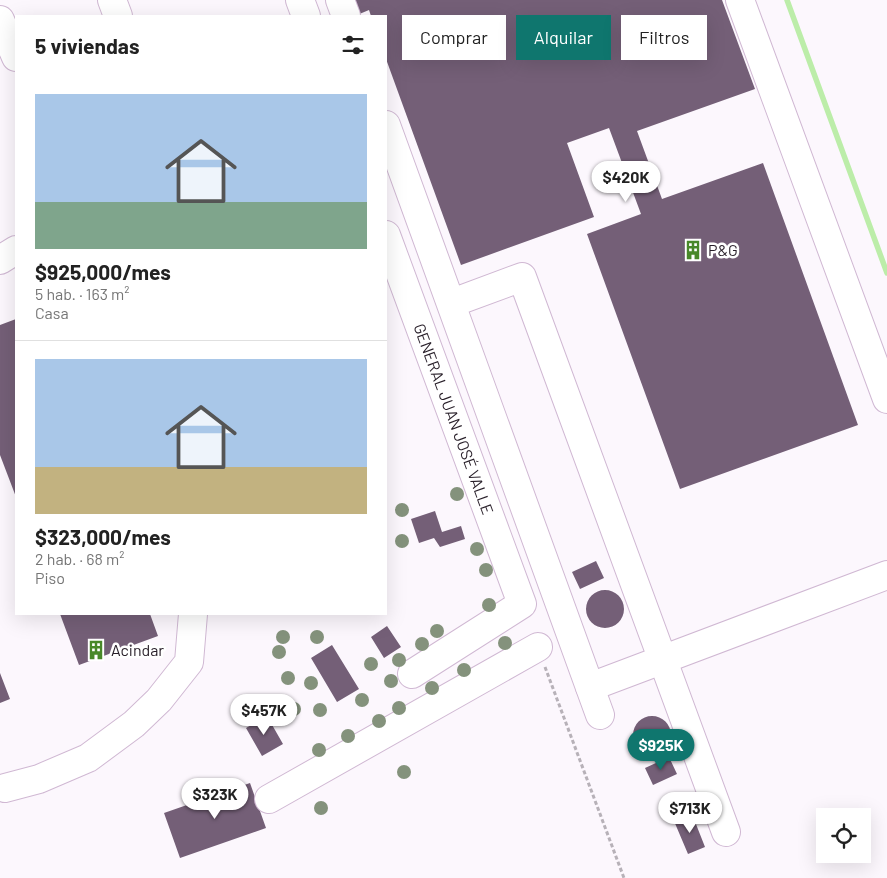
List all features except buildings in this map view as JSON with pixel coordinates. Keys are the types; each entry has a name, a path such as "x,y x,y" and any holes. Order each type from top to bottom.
{"street":[{"path":"112,0 118,15"},
{"path":"300,0 306,15"},
{"path":"340,0 346,15"},
{"path":"740,0 887,399"},
{"path":"0,20 15,55"},
{"path":"387,128 600,715"},
{"name":"GENERAL JUAN JOSÉ VALLE","path":"387,238 522,604 412,674"},
{"path":"0,260 15,251"},
{"path":"452,303 522,277 726,832"},
{"path":"590,687 887,575"},
{"path":"4,788 39,779 88,758 134,724 159,700 188,662 193,615"},
{"path":"269,799 538,647"}],"path":[{"path":"538,647 624,878"}],"waterway":[{"path":"787,0 887,273"}],"place":[{"name":"P&G","path":"693,250"},
{"name":"Acindar","path":"96,650"}]}
